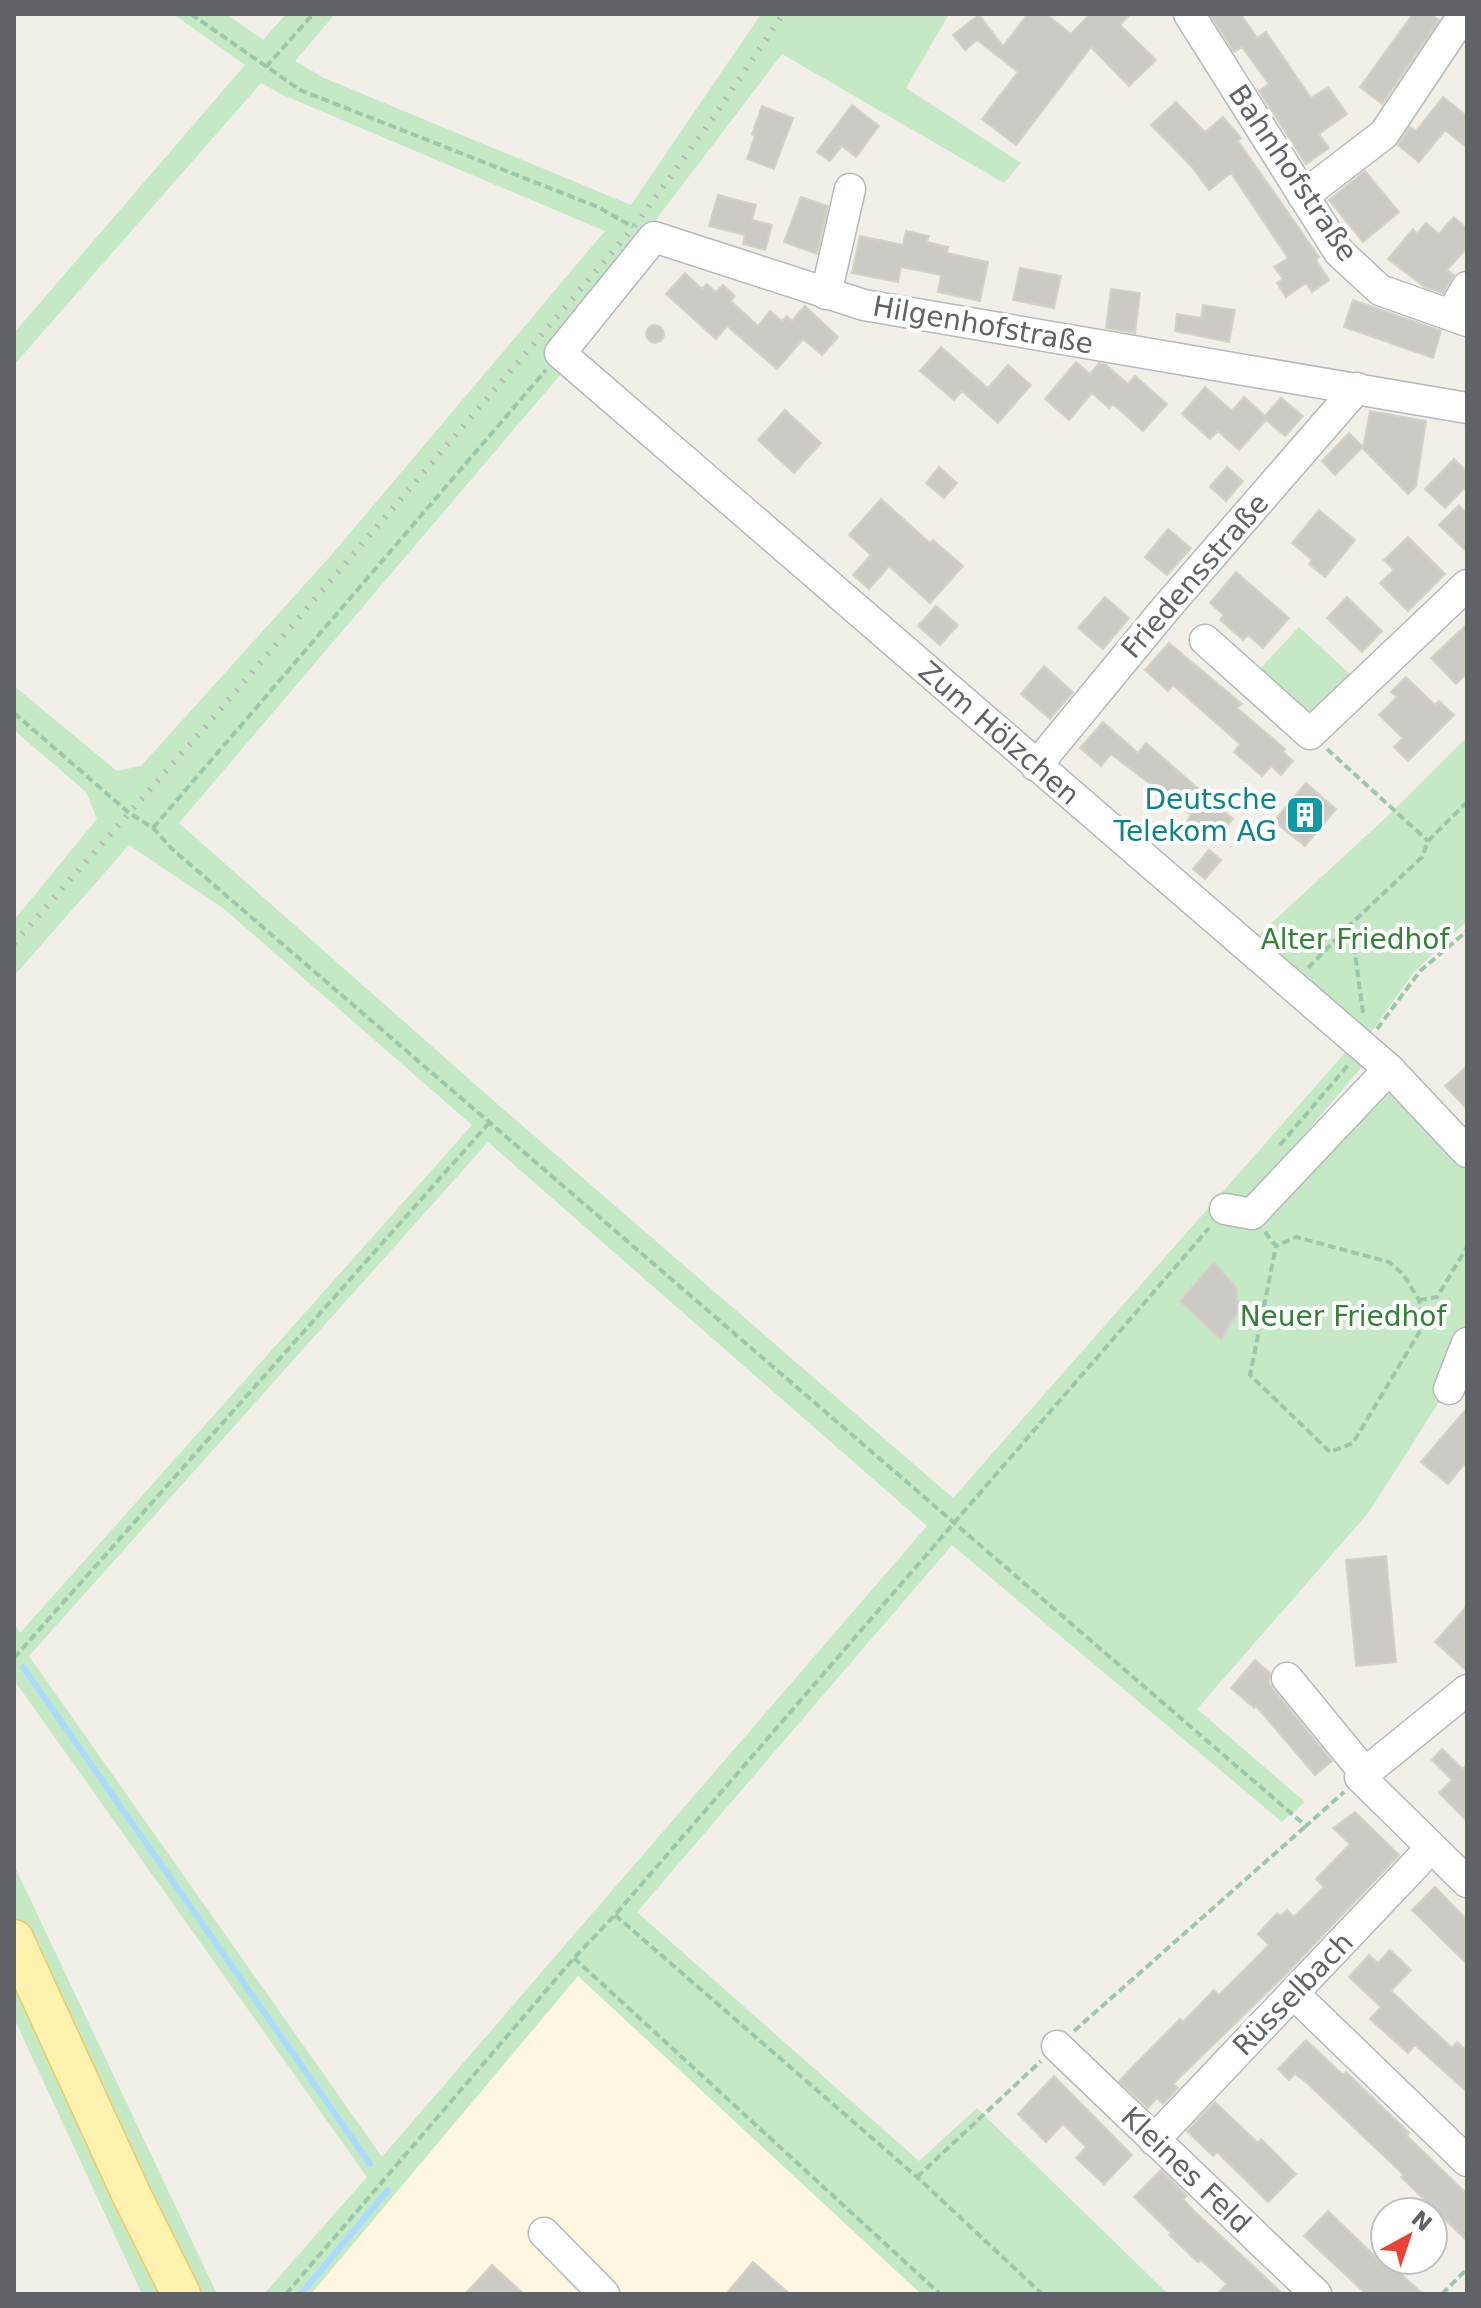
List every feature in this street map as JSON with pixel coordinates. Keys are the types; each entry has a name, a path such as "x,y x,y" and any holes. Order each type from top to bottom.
{"main road":[{"path":"14,1939 132,2196 181,2294"}],"street":[{"name":"Bahnhofstraße","path":"1189,14 1339,252 1380,290 1459,318"},
{"path":"1303,196 1384,134 1464,14"},
{"path":"826,294 850,189"},
{"path":"560,353 654,237"},
{"name":"Hilgenhofstraße","path":"654,237 864,305 1467,408"},
{"path":"1459,318 1456,303 1467,287"},
{"name":"Zum Hölzchen","path":"560,353 1389,1069 1467,1152"},
{"name":"Friedensstraße","path":"1036,766 1167,607 1357,388"},
{"path":"1205,640 1310,734 1467,585"},
{"path":"1239,1212 1389,1069"},
{"path":"1449,1389 1467,1343"},
{"path":"1287,1678 1363,1775 1467,1882"},
{"path":"1363,1775 1467,1690"},
{"name":"Rüsselbach","path":"1154,2140 1431,1848"},
{"path":"1294,1994 1467,2161"},
{"name":"Kleines Feld","path":"1057,2046 1316,2294"},
{"path":"544,2233 604,2294"}],"path":[{"path":"191,14 300,90 598,207 654,237"},
{"path":"266,67 313,14"},
{"path":"153,828 560,353"},
{"path":"14,713 128,812 153,828 171,848 1306,1826"},
{"path":"1310,734 1428,841"},
{"path":"1306,971 1422,857 1428,841 1467,802"},
{"path":"1351,924 1364,1026 1363,1047"},
{"path":"1363,1047 1420,971 1467,931"},
{"path":"14,1658 489,1123"},
{"path":"1239,1212 1276,1246"},
{"path":"1296,1237 1389,1262 1403,1274 1419,1300 1423,1326 1353,1443 1330,1452 1250,1375 1276,1246 1296,1237"},
{"path":"1419,1300 1437,1297 1467,1247"},
{"path":"286,2294 1167,1276"},
{"path":"917,2177 1057,2046 1363,1775"},
{"path":"615,1915 917,2177 1042,2294"},
{"path":"574,1958 940,2294"},
{"path":"1442,2294 1467,2269"}],"shaded area":[{"path":"578,1976 924,2294 311,2294"}],"green space":[{"name":"Neuer Friedhof","path":"173,14 227,14 263,40 286,14 335,14 295,61 324,78 631,205 761,14 949,14 906,88 1021,163 1004,183 782,54 651,226 566,368 179,823 503,1109 953,1498 1351,1046 1366,1062 1244,1206 1391,1087 1467,1170 1467,1358 1369,1512 1197,1709 1305,1802 1282,1822 952,1545 637,1912 919,2161 977,2108 1168,2294 921,2294 578,1976 311,2294 264,2294 367,2177 14,1680 14,1623 20,1633 472,1125 223,908 129,845 14,976 14,920 97,819 86,792 14,730 14,686 117,771 141,766 334,552 605,231 261,83 14,365 14,333 245,65","holes":["488,1142 927,1526 382,2157 29,1656"]},
{"path":"1299,627 1351,675 1308,721 1256,673"},
{"name":"Alter Friedhof","path":"1467,737 1467,921 1413,973 1368,1037 1252,941 1394,810"},
{"path":"14,1865 217,2294 142,2294 14,2018"}],"building":[{"path":"1028,14 1046,14 1071,34 1090,14 1130,14 1120,25 1156,60 1129,86 1091,47 1016,145 982,119 1018,72 977,40 965,50 953,35 979,15 1003,46"},
{"path":"1210,14 1241,14 1257,38 1266,32 1311,98 1328,87 1347,114 1319,134 1329,148 1306,164 1259,91 1269,84 1242,47 1234,52"},
{"path":"1413,14 1430,14 1439,20 1382,104 1360,87"},
{"path":"1443,97 1467,116 1467,148 1445,130 1419,162 1398,145 1410,127 1416,131"},
{"path":"1176,102 1205,132 1223,117 1241,138 1238,141 1319,257 1316,260 1329,280 1312,292 1306,283 1286,297 1277,283 1283,279 1274,267 1288,258 1231,173 1209,190 1192,167 1151,125"},
{"path":"852,105 879,126 856,157 842,146 830,161 817,152"},
{"path":"762,106 793,118 774,169 747,159"},
{"path":"1365,171 1399,212 1363,242 1329,200"},
{"path":"718,195 756,205 752,220 772,225 765,250 743,244 745,235 709,226"},
{"path":"801,197 828,206 817,254 784,242"},
{"path":"1454,217 1467,229 1467,248 1447,270 1454,275 1443,293 1425,287 1388,259 1413,229 1417,234 1426,223 1439,234"},
{"path":"906,231 929,236 927,242 948,247 947,253 988,262 980,301 938,292 941,275 901,267 898,282 852,273 860,236 903,245"},
{"path":"1020,268 1061,276 1054,308 1013,300"},
{"path":"685,273 702,289 707,284 716,292 723,285 735,296 731,301 758,326 770,311 782,321 787,316 792,321 805,306 838,337 822,355 803,339 777,369 727,326 716,339 666,294"},
{"path":"1111,289 1140,293 1135,333 1106,328"},
{"path":"1353,300 1441,331 1433,358 1344,327"},
{"path":"1203,305 1235,310 1229,342 1175,331 1177,314 1201,318"},
{"path":"655,325 664,334 655,343 646,334"},
{"path":"941,347 988,388 1008,365 1031,385 998,423 962,391 954,400 920,371"},
{"path":"1076,362 1090,374 1099,363 1106,365 1128,384 1135,376 1167,404 1143,431 1113,404 1109,408 1092,393 1069,420 1045,399"},
{"path":"1205,387 1232,411 1244,397 1265,416 1281,398 1303,416 1285,436 1266,420 1239,450 1218,431 1210,439 1182,414"},
{"path":"785,410 821,443 794,473 758,440"},
{"path":"1370,411 1426,421 1416,486 1408,494 1363,449"},
{"path":"1349,433 1363,447 1335,475 1322,461"},
{"path":"1454,459 1467,472 1467,485 1445,508 1425,489"},
{"path":"939,467 957,483 944,498 926,483"},
{"path":"1227,467 1243,481 1226,501 1210,487"},
{"path":"881,499 930,543 933,540 963,566 930,603 889,566 869,589 853,575 871,555 849,535"},
{"path":"1459,505 1467,514 1467,552 1439,525"},
{"path":"1319,510 1355,540 1325,577 1309,564 1312,560 1292,543"},
{"path":"1168,529 1191,548 1167,575 1145,557"},
{"path":"1408,537 1445,574 1408,611 1380,583 1394,570 1384,560"},
{"path":"1236,572 1289,618 1263,648 1248,635 1243,640 1220,620 1224,615 1210,603"},
{"path":"1105,597 1129,618 1103,649 1078,628"},
{"path":"1347,597 1382,631 1362,652 1327,618"},
{"path":"936,606 958,625 940,645 918,626"},
{"path":"1467,624 1467,673 1456,684 1431,658"},
{"path":"1169,643 1242,704 1237,708 1285,749 1283,752 1293,761 1281,775 1271,766 1262,776 1234,752 1240,744 1173,685 1168,691 1145,670"},
{"path":"1044,666 1073,692 1050,719 1021,694"},
{"path":"1406,677 1435,705 1439,701 1454,715 1408,761 1394,747 1403,738 1379,715 1397,697 1391,692"},
{"path":"1103,722 1138,753 1146,743 1233,819 1213,842 1187,821 1191,815 1111,754 1101,766 1080,748"},
{"name":"Deutsche Telekom AG","path":"1306,783 1336,809 1305,846 1274,821"},
{"path":"1209,850 1221,860 1205,879 1193,869"},
{"path":"1467,1066 1467,1109 1445,1086"},
{"path":"1214,1262 1237,1288 1238,1312 1221,1340 1180,1301"},
{"path":"1467,1408 1467,1461 1448,1484 1421,1462"},
{"path":"1386,1556 1396,1662 1356,1666 1346,1560"},
{"path":"1467,1606 1467,1671 1435,1642"},
{"path":"1255,1660 1270,1673 1269,1682 1273,1689 1332,1761 1315,1775 1256,1706 1254,1708 1231,1688"},
{"path":"1442,1749 1463,1769 1467,1764 1467,1821 1439,1793 1452,1780 1432,1760"},
{"path":"1355,1812 1399,1855 1285,1975 1173,2084 1178,2088 1163,2104 1157,2098 1148,2108 1119,2081 1180,2019 1183,2022 1214,1990 1219,1995 1269,1945 1258,1934 1277,1913 1281,1916 1287,1910 1294,1917 1324,1887 1316,1879 1350,1844 1333,1828"},
{"path":"1435,1887 1467,1920 1467,1964 1412,1910"},
{"path":"1390,1950 1411,1970 1391,1991 1452,2048 1457,2042 1467,2051 1467,2092 1415,2045 1408,2053 1370,2019 1381,2007 1349,1977 1369,1955 1378,1963"},
{"path":"1306,2040 1343,2075 1346,2072 1467,2194 1467,2241 1449,2224 1449,2196 1421,2196 1401,2177 1404,2175 1307,2083 1295,2074 1289,2080 1278,2069"},
{"path":"1054,2076 1132,2155 1104,2184 1076,2158 1086,2147 1063,2124 1046,2142 1018,2114"},
{"path":"1215,2102 1258,2143 1261,2139 1296,2174 1268,2202 1217,2152 1213,2156 1187,2131"},
{"path":"1161,2170 1187,2196 1183,2199 1194,2211 1283,2294 1217,2294 1227,2284 1169,2235 1171,2233 1134,2197"},
{"path":"1328,2211 1369,2250 1369,2276 1403,2276 1423,2294 1366,2294 1304,2236"},
{"path":"753,2262 790,2294 726,2294"},
{"path":"492,2265 524,2294 465,2294"}],"waterway":[{"path":"23,1667 370,2164"},
{"path":"301,2294 388,2190"}],"railway":[{"path":"14,943 206,726 634,227 783,14"}],"place":[{"name":"Deutsche Telekom AG","path":"1305,815"}]}
